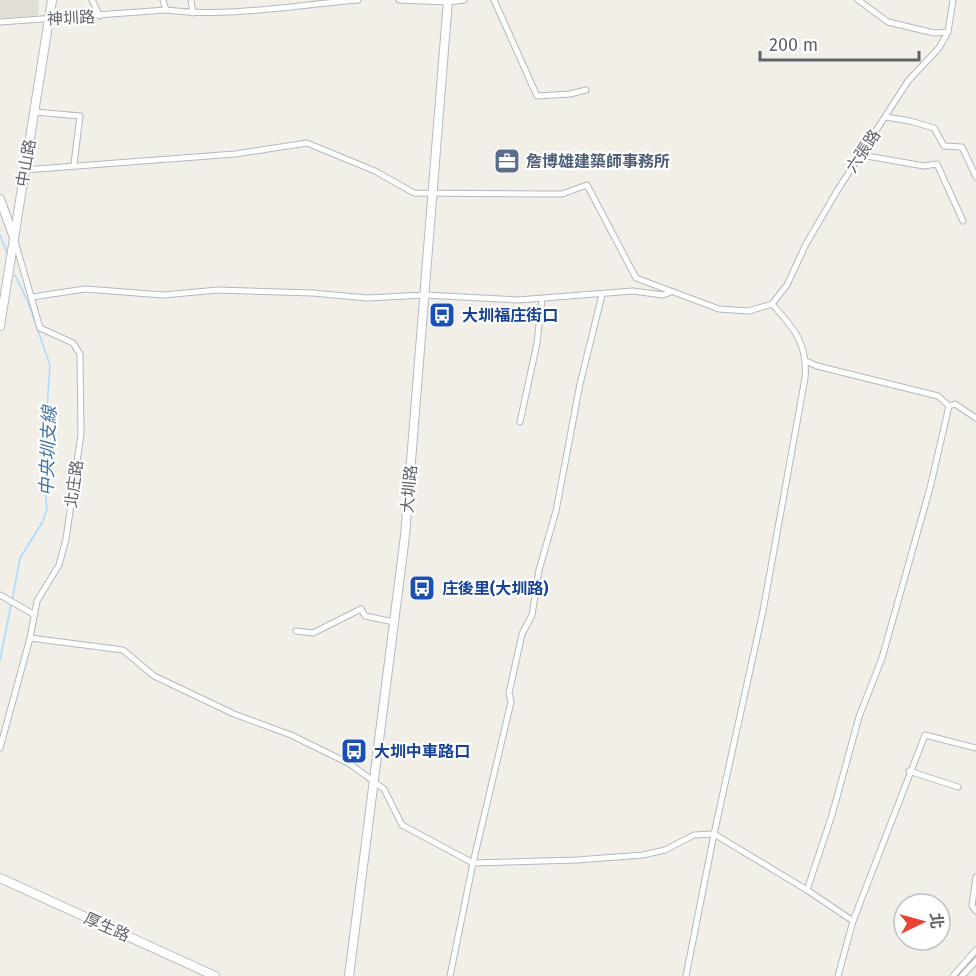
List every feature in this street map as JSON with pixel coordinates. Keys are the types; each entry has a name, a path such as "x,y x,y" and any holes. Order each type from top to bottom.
{"street":[{"name":"中山路","path":"0,326 13,235 51,18 52,0"},
{"path":"92,0 100,16"},
{"path":"163,0 166,10"},
{"path":"191,0 193,13"},
{"name":"神圳路","path":"0,22 166,10 193,13 358,0"},
{"path":"399,0 464,0"},
{"path":"494,0 536,95 542,97 586,90"},
{"path":"858,0 892,23 934,33 948,32"},
{"name":"六張路","path":"772,304 787,285 806,244 908,81 939,48 948,32 953,0"},
{"name":"大圳路","path":"349,976 405,536 448,1"},
{"path":"35,112 80,116 74,165"},
{"path":"885,117 910,121 934,129 944,146 963,148 976,177"},
{"path":"24,170 235,154 307,143 376,172 414,193 562,194 587,185 636,278 719,309 736,312 749,311 772,304 795,329 806,361 763,611 714,834 686,976"},
{"path":"861,155 924,166 937,164 963,221"},
{"path":"0,199 13,235"},
{"name":"北庄路","path":"0,748 40,592 59,565 66,539 81,434 81,373 77,347 40,328 13,235"},
{"path":"32,297 86,289 163,295 218,290 314,293 367,298 425,295 542,299 633,291 663,295 671,291"},
{"path":"450,976 473,863 511,702 509,693 522,634 532,615 539,570 556,511 580,384 602,295"},
{"path":"520,422 537,343 542,299"},
{"path":"806,361 817,366 938,396 949,406"},
{"path":"949,406 955,404 976,418"},
{"path":"807,890 832,816 859,717 882,658 930,488 949,406"},
{"path":"0,595 35,615"},
{"path":"296,631 313,633 361,609 365,616 394,622"},
{"path":"30,638 123,650 154,676 234,714 291,735 350,764 374,779 387,792 396,817 402,825 473,863 577,860 643,855 660,852 694,835 714,834 807,890 853,921"},
{"path":"837,976 853,921 909,771 925,735 976,748"},
{"path":"909,771 958,787"},
{"path":"976,877 972,906 976,911"},
{"name":"厚生路","path":"0,878 215,976"},
{"path":"953,976 976,950"},
{"path":"962,976 976,961"}],"shaded area":[{"path":"0,0 39,0 38,16 0,18"}],"waterway":[{"name":"中央圳支線","path":"0,235 7,253"},
{"name":"中央圳支線","path":"12,601 20,558 42,523 47,509 44,479 49,451 47,408 50,365 28,302 15,275"},
{"name":"中央圳支線","path":"0,660 11,605"},
{"path":"957,976 976,955"}],"place":[{"name":"詹博雄建築師事務所","path":"507,161"},
{"name":"大圳福庄街口","path":"442,315"},
{"name":"庄後里(大圳路)","path":"422,588"},
{"name":"大圳中車路口","path":"354,751"}]}
